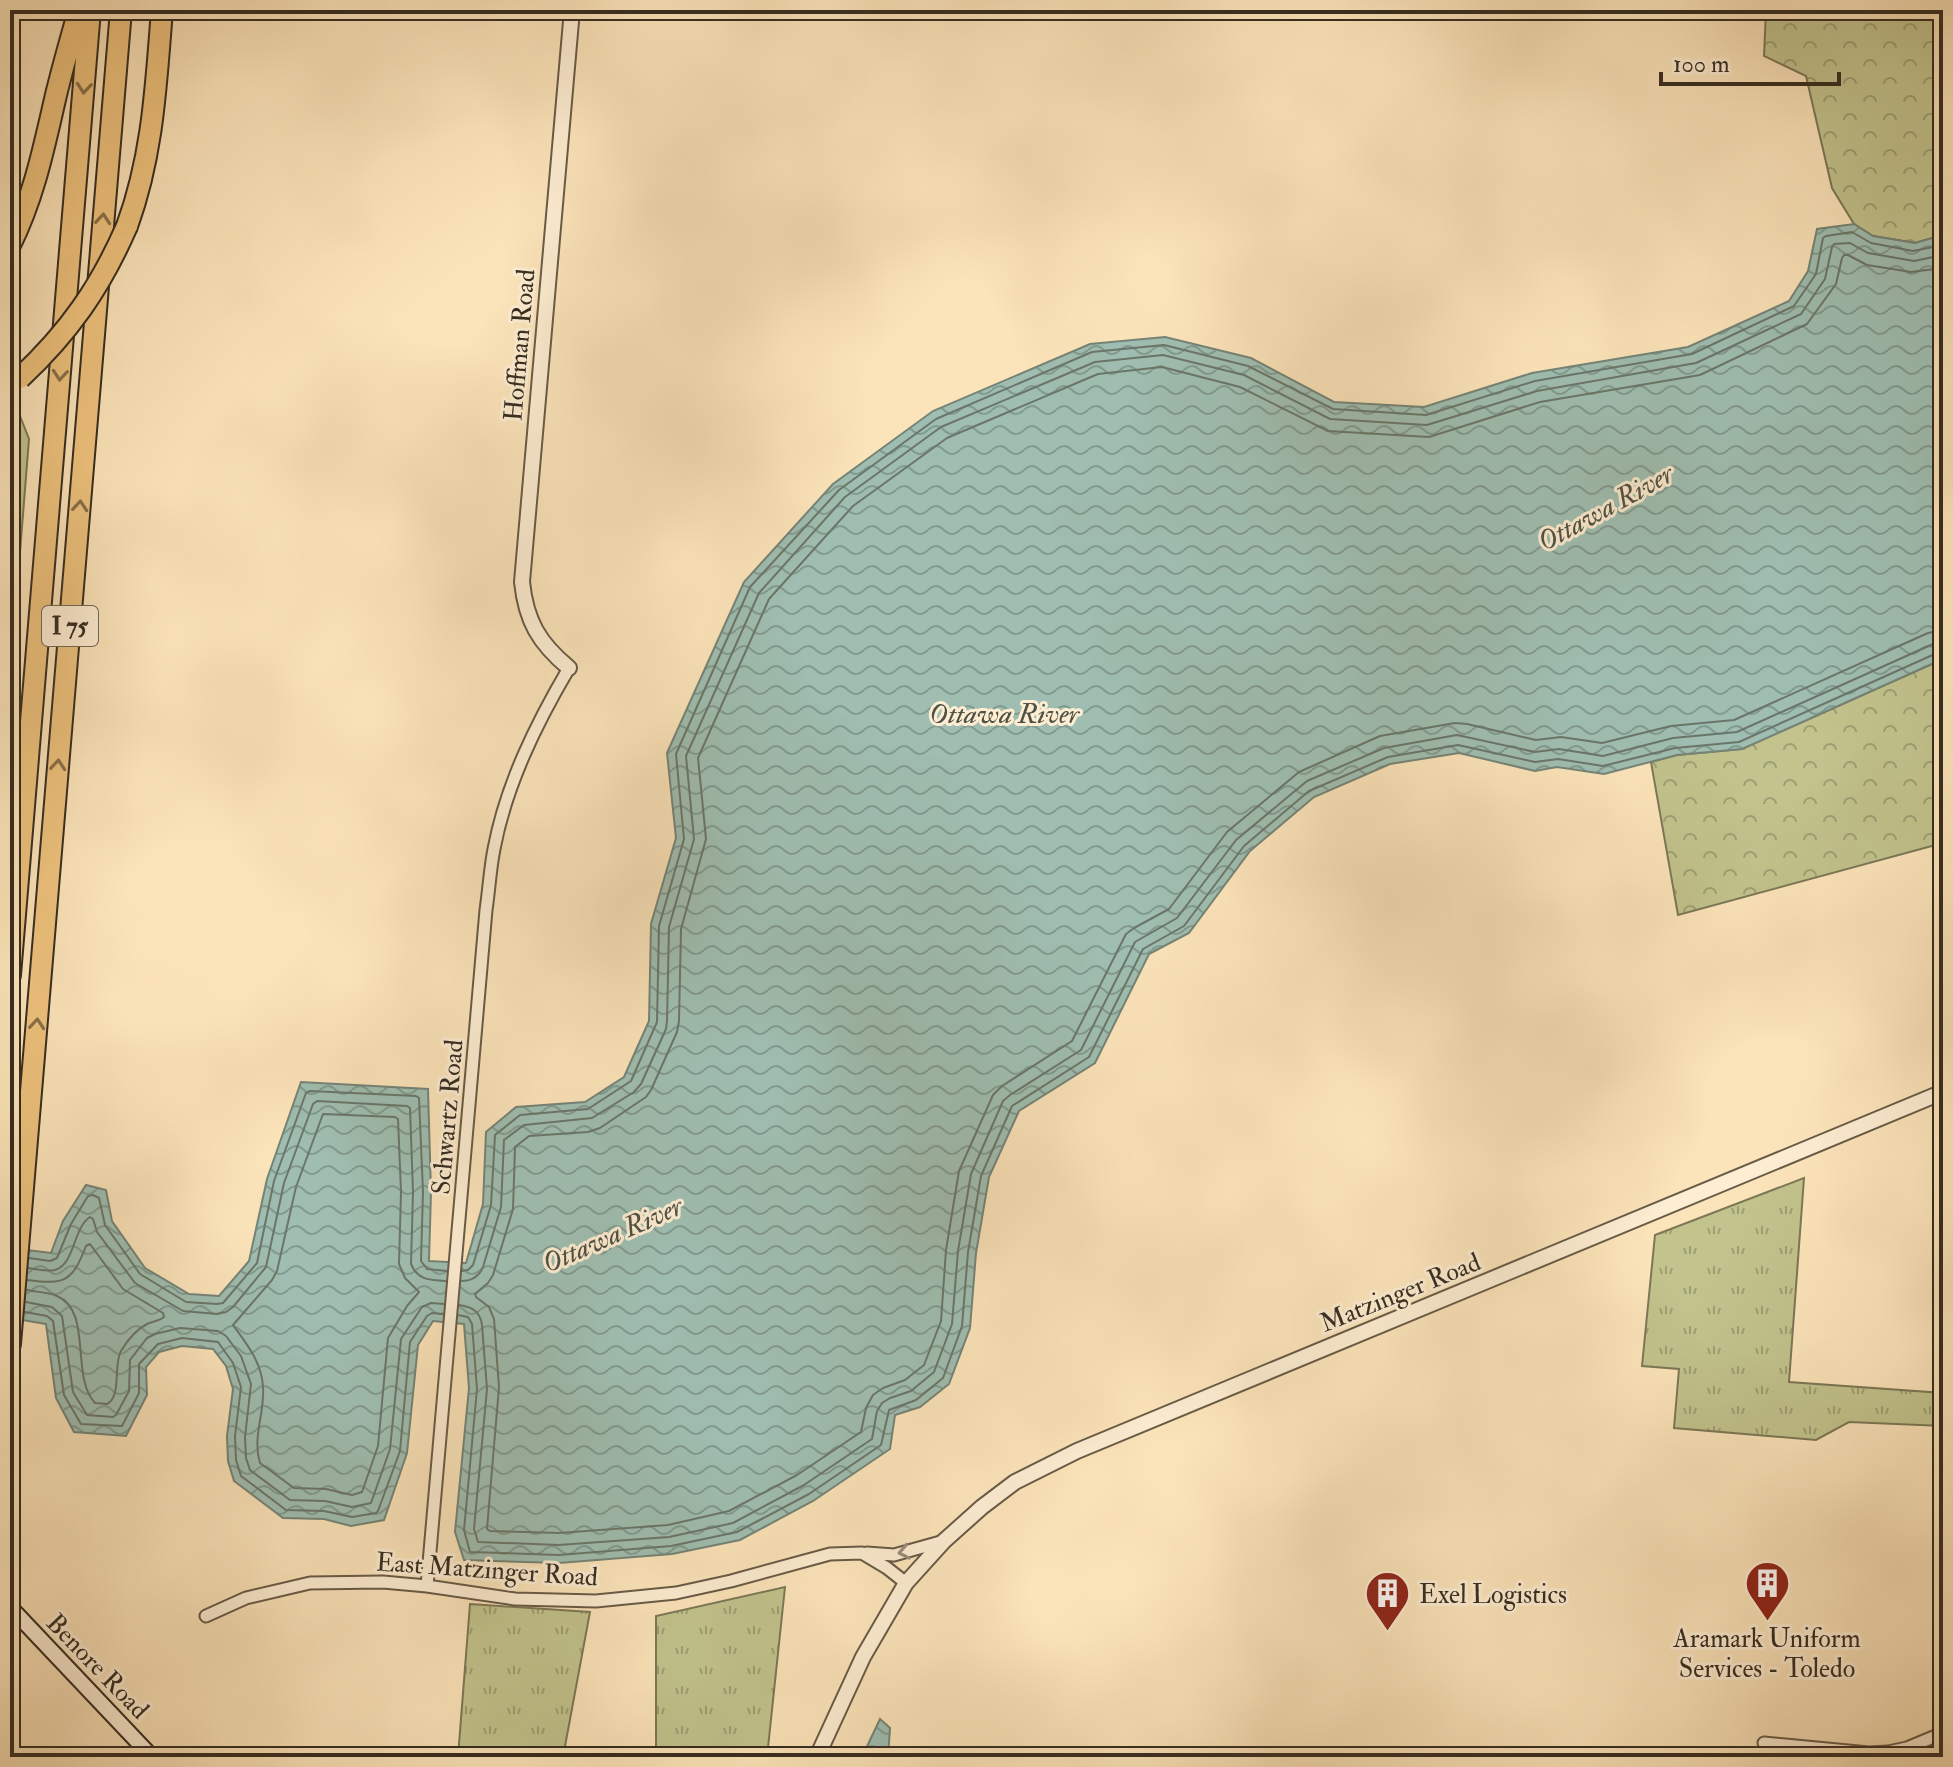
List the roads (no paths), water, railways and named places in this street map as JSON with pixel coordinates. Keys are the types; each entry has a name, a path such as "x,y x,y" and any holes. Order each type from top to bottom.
{"highway":[{"path":"10,245 39,170 79,10"},
{"name":"I 75","path":"10,975 90,10"},
{"name":"I 75","path":"11,1336 121,10"},
{"path":"15,382 60,338 77,316 108,266 127,226 149,147 162,10"}],"street":[{"name":"Hoffman Road","path":"569,668 549,649 532,625 526,612 522,582 572,10"},
{"name":"Schwartz Road","path":"427,1586 486,910 494,849 514,777 551,698 569,668"},
{"name":"Matzinger Road","path":"817,1757 863,1657 906,1583 961,1524 1015,1482 1077,1451 1943,1092"},
{"name":"East Matzinger Road","path":"206,1616 246,1598 310,1583 383,1582 515,1599 596,1601 676,1593 830,1554 894,1555 944,1541"},
{"path":"862,1553 906,1583"},
{"name":"Benore Road","path":"15,1612 152,1757"},
{"path":"1764,1743 1888,1752 1925,1742 1943,1733"}],"water":[{"name":"Ottawa River","path":"1854,224 1873,236 1915,243 1943,235 1943,659 1742,749 1677,755 1604,774 1557,767 1535,771 1459,753 1390,764 1314,797 1250,851 1189,933 1149,954 1095,1063 1019,1111 989,1177 976,1253 970,1328 949,1384 920,1407 895,1415 890,1449 813,1501 740,1540 672,1554 559,1563 464,1560 455,1532 469,1388 464,1324 433,1321 418,1345 407,1453 384,1520 351,1526 324,1519 283,1518 234,1481 228,1461 227,1436 233,1389 226,1366 213,1349 182,1346 159,1352 146,1367 147,1395 126,1436 74,1432 56,1398 46,1324 10,1318 10,1248 51,1253 63,1221 86,1185 106,1190 112,1221 145,1268 189,1294 219,1296 249,1261 267,1179 301,1082 428,1089 431,1192 429,1261 466,1263 483,1204 486,1132 516,1107 585,1102 624,1077 649,1021 651,924 676,838 667,753 744,582 833,484 933,411 1090,344 1165,337 1251,358 1334,402 1424,407 1532,373 1688,347 1789,301 1808,271 1817,229"},
{"path":"880,1719 890,1728 888,1757 862,1757"}],"place":[{"name":"Aramark Uniform Services - Toledo","path":"1767,1622"},
{"name":"Exel Logistics","path":"1388,1633"}]}
